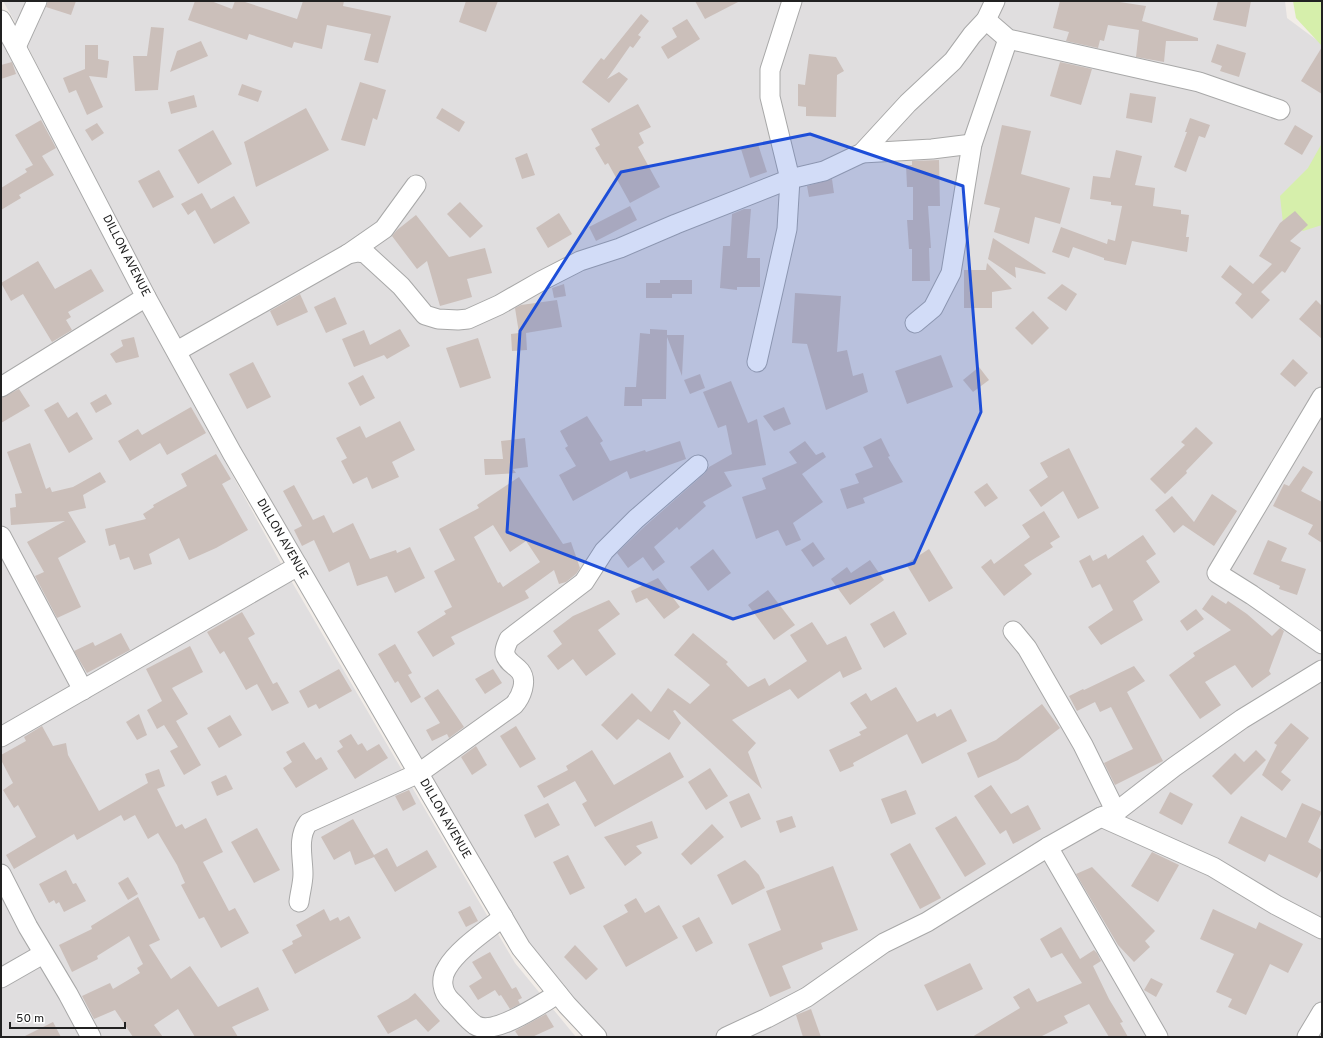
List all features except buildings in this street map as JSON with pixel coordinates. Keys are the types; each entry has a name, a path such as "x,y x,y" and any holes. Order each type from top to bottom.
{"street":[{"path":"16,47 36,1"},
{"path":"757,362 787,230 790,179 770,97 770,70 792,1"},
{"path":"862,153 908,103 953,61 972,35 986,20 994,1"},
{"name":"DILLON AVENUE","path":"1,20 146,297 232,453 418,773 522,948 558,994 597,1037"},
{"path":"986,20 1008,39 1199,82 1280,110"},
{"path":"915,323 933,308 951,273 972,144 1008,39"},
{"path":"348,254 358,252 365,253 401,286 425,315 438,319 468,319 499,305 580,261 620,248 790,179 824,170 862,153 932,149 972,144"},
{"path":"177,352 348,254 384,229 416,184"},
{"path":"1,387 146,297"},
{"path":"1322,397 1217,573 1252,595 1322,644"},
{"path":"299,902 303,875 300,853 308,823 418,773 514,705 522,694 523,680 520,671 505,654 505,649 509,639 584,582 604,551 636,519 698,465"},
{"path":"1,536 83,690"},
{"path":"1,737 298,566"},
{"path":"1013,631 1027,648 1083,745 1108,815 1213,867 1276,905 1322,929"},
{"path":"726,1037 767,1018 807,996 884,943 927,922 1048,847 1108,815 1242,719 1322,670"},
{"path":"1048,847 1158,1037"},
{"path":"1,874 43,954 68,994 91,1037"},
{"path":"503,917 453,959 446,970 443,985 445,994 475,1025 483,1027 495,1027 506,1023 558,994"},
{"path":"1,978 43,954"},
{"path":"1308,1037 1322,1012"}],"highlighted area":[{"path":"810,134 963,186 981,412 914,563 733,619 507,532 520,331 621,172"}],"shaded area":[{"path":"3,1 1285,1 1287,18 1322,44 1322,1037 607,1036 535,953 299,555 150,290 19,29"},
{"path":"1,33 134,296 279,560 515,963 576,1037 1,1037"}],"green space":[{"path":"1293,1 1322,1 1322,46 1296,18"},
{"path":"1322,143 1322,225 1303,231 1283,223 1280,196 1308,168"}]}
